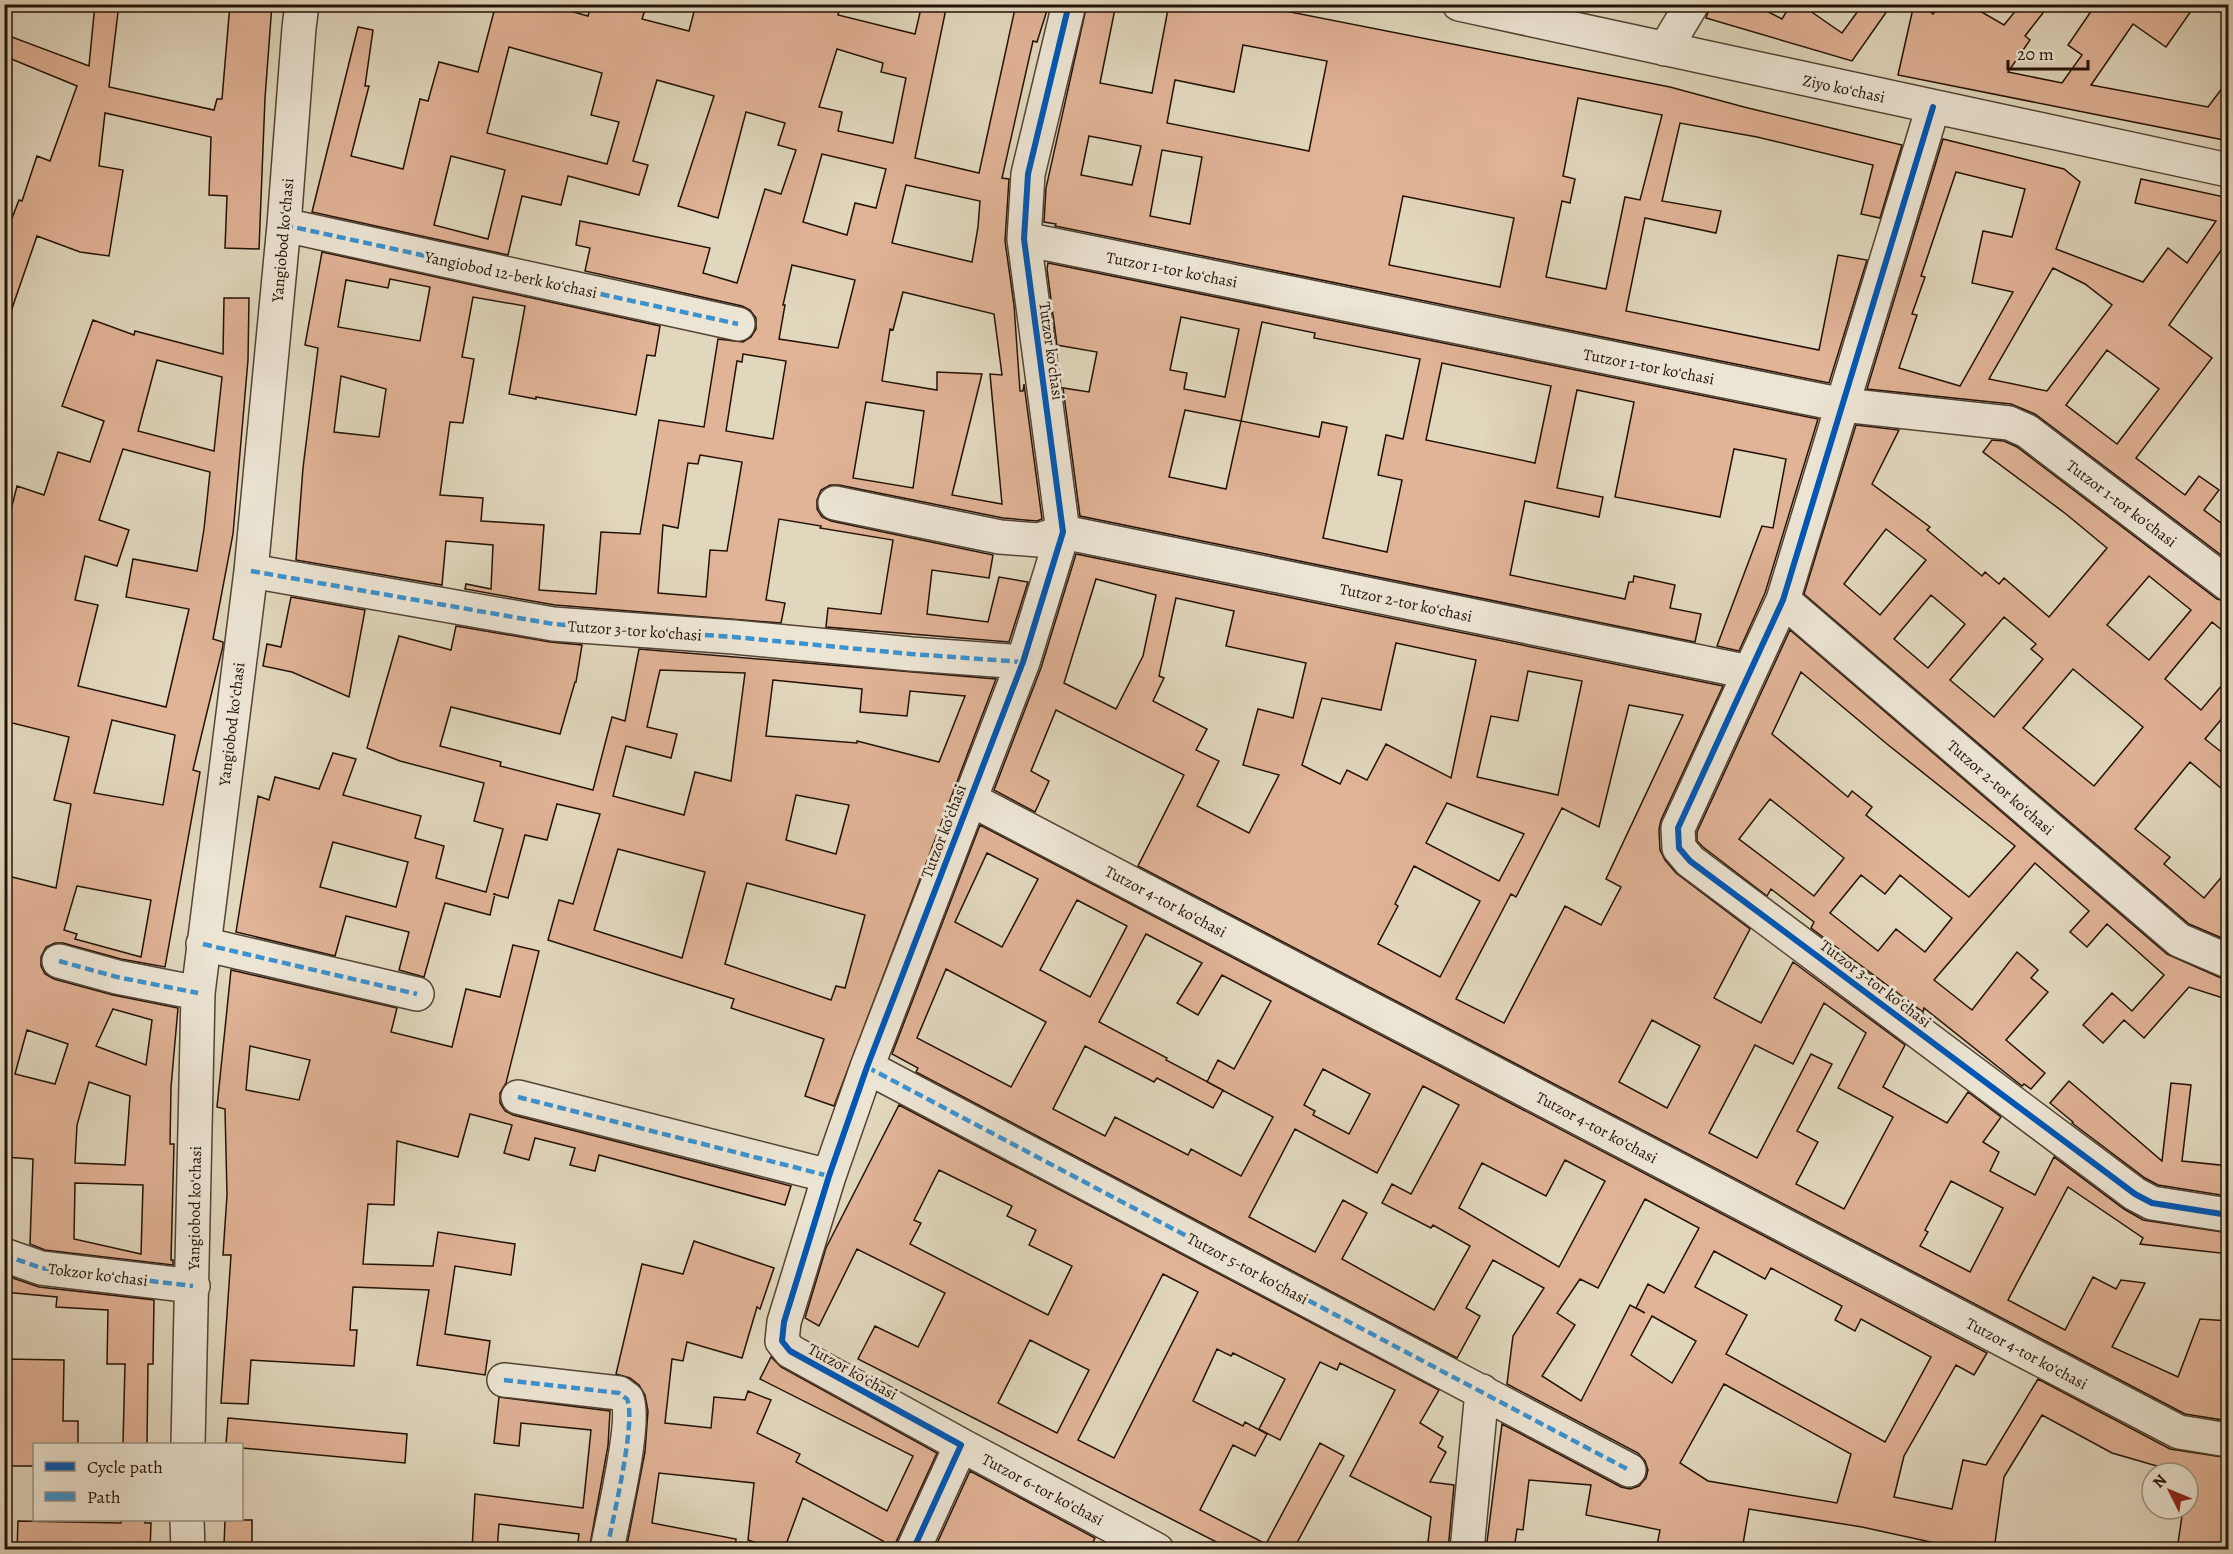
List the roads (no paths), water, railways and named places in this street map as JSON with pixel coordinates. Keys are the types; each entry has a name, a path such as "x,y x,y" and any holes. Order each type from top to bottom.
{"street":[{"name":"Yangiobod koʻchasi","path":"188,1443 198,993 251,571 284,225 302,4"},
{"name":"Tutzor koʻchasi","path":"961,1445 790,1352 782,1341 784,1323 829,1176 867,1067 1023,662 1063,532 1024,239 1028,174 1069,4"},
{"name":"Ziyo koʻchasi","path":"1459,4 2229,170"},
{"path":"1665,49 1692,4"},
{"name":"Tutzor 3-tor koʻchasi","path":"1933,107 1783,600 1678,828 1677,839 1683,855 2135,1194 2152,1203 2229,1215"},
{"name":"Yangiobod 12-berk koʻchasi","path":"284,225 738,324"},
{"name":"Tutzor 1-tor koʻchasi","path":"1024,239 1843,405 2009,423 2027,431 2229,584"},
{"path":"835,503 1000,537 1039,540 1063,532"},
{"name":"Tutzor 2-tor koʻchasi","path":"1063,532 1749,672"},
{"name":"Tutzor 3-tor koʻchasi","path":"251,571 552,624 1023,662"},
{"name":"Tutzor 2-tor koʻchasi","path":"1783,600 2179,940 2229,961"},
{"name":"Tutzor 4-tor koʻchasi","path":"970,798 2179,1432 2229,1440"},
{"path":"203,944 417,994"},
{"path":"59,961 117,977 198,993"},
{"name":"Tutzor 5-tor koʻchasi","path":"867,1067 1629,1470"},
{"path":"518,1097 829,1176"},
{"name":"Tokzor koʻchasi","path":"4,1255 41,1268 193,1286"},
{"path":"504,1380 619,1394 627,1399 630,1410 624,1461 607,1550"},
{"path":"1467,1550 1482,1391"},
{"path":"913,1550 961,1445"},
{"name":"Tutzor 6-tor koʻchasi","path":"961,1445 1157,1550"},
{"path":"187,1521 188,1550"}]}
